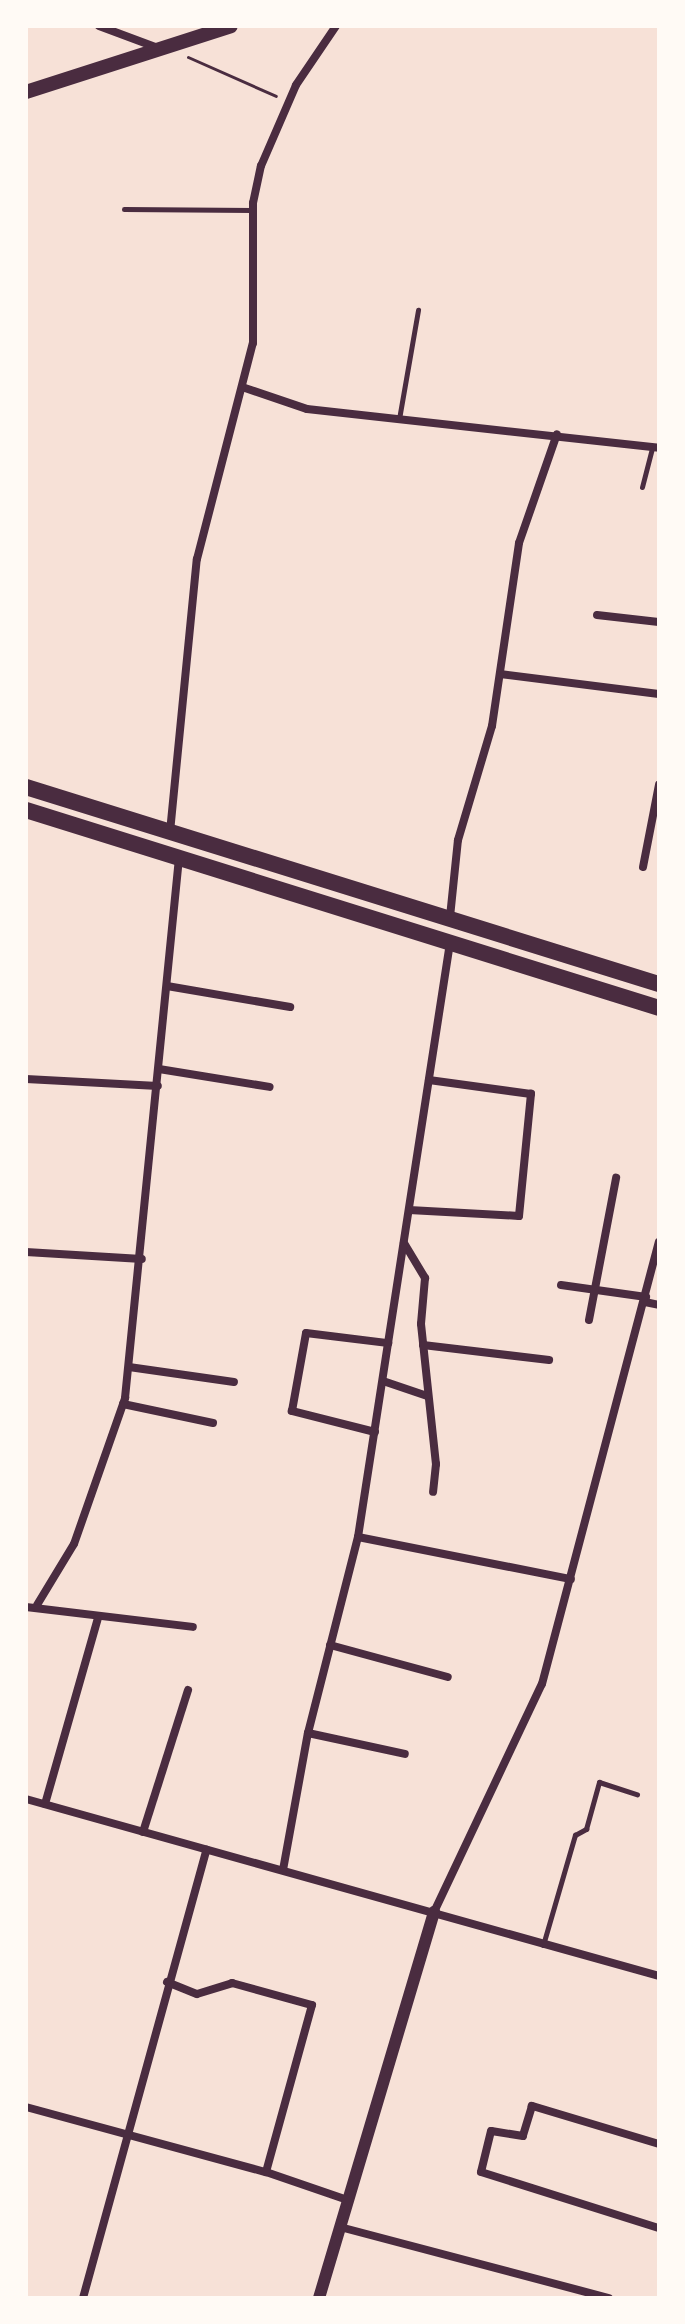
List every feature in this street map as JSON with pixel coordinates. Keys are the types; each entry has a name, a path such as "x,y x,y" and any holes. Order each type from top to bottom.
{"highway":[{"path":"26,787 659,984"},
{"path":"26,810 659,1008"}],"main road":[{"path":"26,92 231,26"}],"street":[{"path":"99,26 163,48"},
{"path":"170,833 197,559 245,388 253,343 253,210 261,166 289,102 336,26"},
{"path":"245,388 307,409 656,447"},
{"path":"450,917 458,840 492,726 519,543 557,434"},
{"path":"597,615 659,622"},
{"path":"500,674 659,694"},
{"path":"643,867 659,785"},
{"path":"37,1605 74,1544 123,1404 142,1259 179,858"},
{"path":"283,1870 308,1733 358,1537 450,941"},
{"path":"167,986 290,1007"},
{"path":"159,1069 270,1087"},
{"path":"26,1079 158,1086"},
{"path":"409,1210 519,1216 531,1094 429,1080"},
{"path":"589,1320 616,1178"},
{"path":"404,1242 425,1278 423,1345 436,1464 433,1492"},
{"path":"319,2298 434,1912 542,1684 659,1242"},
{"path":"26,1252 142,1259"},
{"path":"561,1285 595,1289 659,1305"},
{"path":"375,1432 292,1411 306,1333 388,1343"},
{"path":"423,1345 549,1360"},
{"path":"129,1367 234,1382"},
{"path":"383,1381 427,1396"},
{"path":"123,1404 213,1423"},
{"path":"358,1537 571,1579"},
{"path":"26,1607 37,1605 98,1618 193,1627"},
{"path":"45,1804 98,1618"},
{"path":"330,1645 448,1677"},
{"path":"143,1832 188,1690"},
{"path":"308,1733 405,1754"},
{"path":"26,1799 659,1976"},
{"path":"83,2298 167,1982 206,1850"},
{"path":"167,1982 197,1994 232,1983 312,2005 266,2172"},
{"path":"659,2144 532,2106 523,2136 491,2131 481,2172 659,2228"},
{"path":"26,2107 266,2172 348,2200"},
{"path":"340,2227 609,2298"}],"lane":[{"path":"124,209 253,210"},
{"path":"399,420 418,310"},
{"path":"642,487 656,447"},
{"path":"543,1946 575,1835 586,1829 599,1782 637,1794"}],"path":[{"path":"163,48 289,102"}]}
